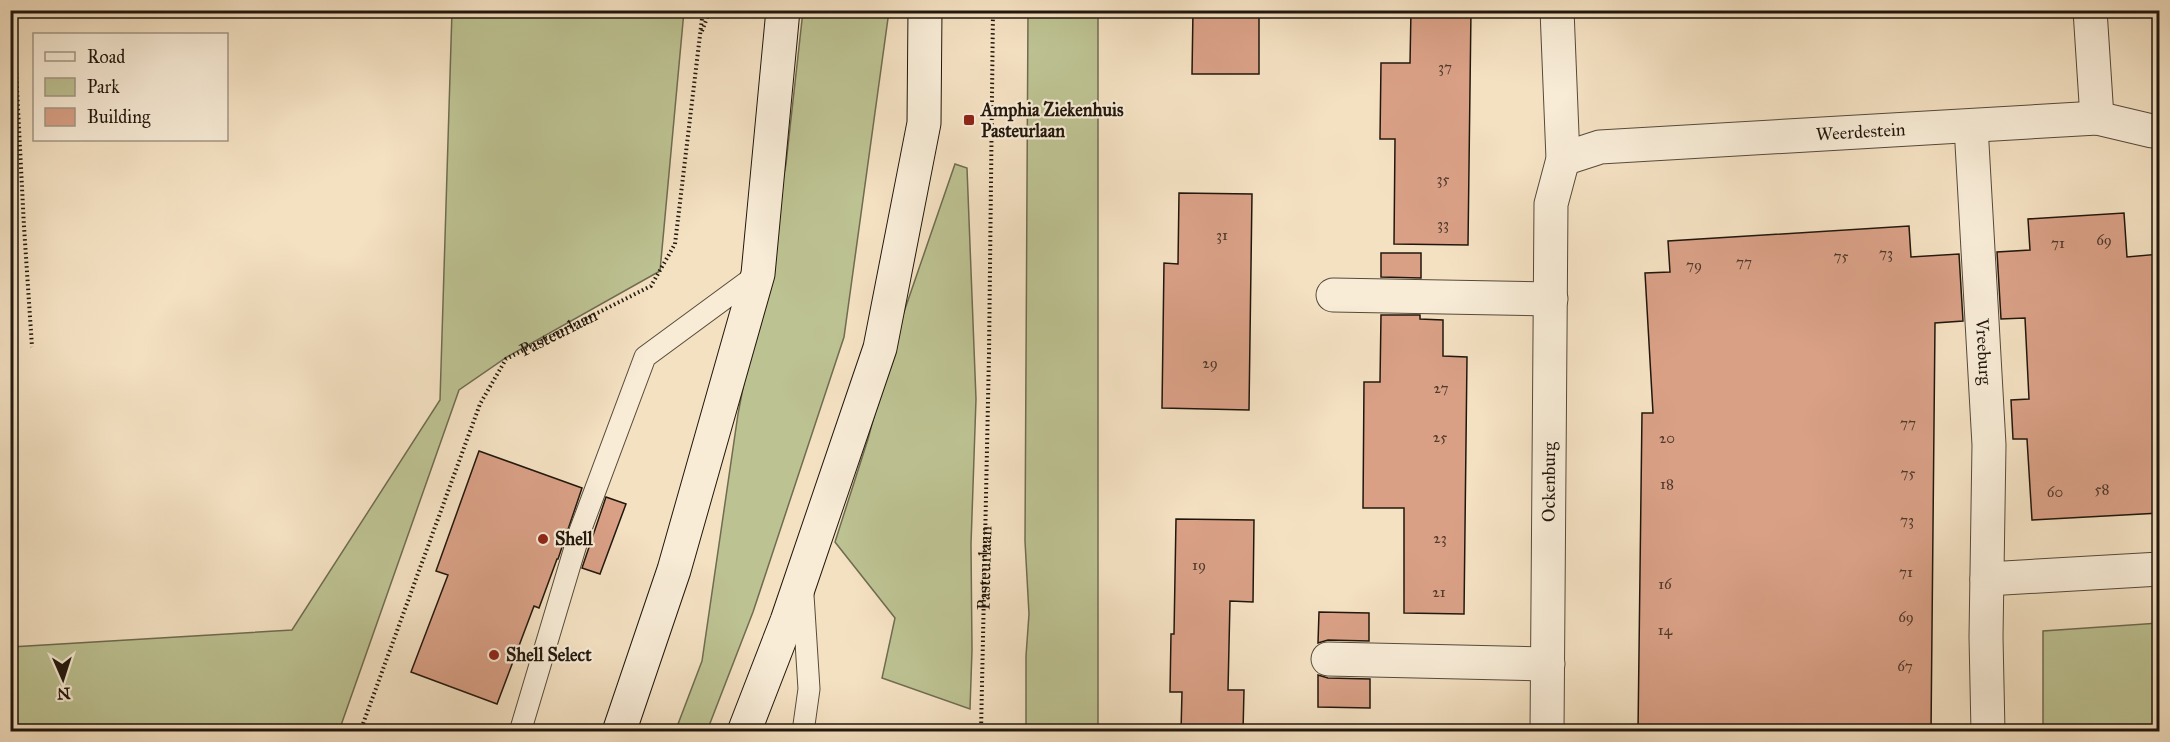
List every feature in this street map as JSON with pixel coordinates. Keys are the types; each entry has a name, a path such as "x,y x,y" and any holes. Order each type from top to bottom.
{"street":[{"path":"619,732 675,570 758,274 783,10"},
{"path":"744,732 787,621 880,348 924,123 925,10"},
{"name":"Ockenburg","path":"1547,732 1551,204 1563,159 1557,10"},
{"path":"2090,10 2097,118"},
{"name":"Weerdestein","path":"1563,159 1600,147 2097,118 2160,131"},
{"name":"Vreeburg","path":"1971,126 1989,445 1988,732"},
{"path":"1333,295 1551,299"},
{"path":"1987,579 2160,569"},
{"path":"1328,659 1548,664"}],"lane":[{"path":"520,732 580,531 645,357 758,274"},
{"path":"802,574 809,689 803,732"}],"path":[{"path":"13,10 24,227 33,347"},
{"name":"Pasteurlaan","path":"360,732 480,404 506,359 651,286 675,244 703,10"},
{"path":"700,38 710,10"},
{"name":"Pasteurlaan","path":"981,732 989,366 993,10"}],"green space":[{"path":"452,11 684,11 660,271 507,357 459,390 339,731 11,731 11,647 292,630 440,400"},
{"path":"803,11 889,11 844,337 753,612 707,731 675,732 702,661 738,414 786,164"},
{"path":"1028,11 1098,11 1098,731 1026,731 1026,656 1029,614 1025,541"},
{"path":"955,164 967,168 976,399 971,544 970,709 882,678 895,618 835,542 868,439 895,338"},
{"path":"2159,623 2159,731 2043,731 2043,631"}],"building":[{"path":"1193,10 1259,10 1259,74 1192,74"},
{"path":"1411,10 1471,10 1468,245 1394,244 1395,139 1380,139 1381,63 1410,63"},
{"path":"1179,193 1252,194 1249,410 1162,408 1164,263 1178,264"},
{"path":"2124,213 2127,257 2160,254 2160,513 2032,520 2027,439 2013,439 2011,400 2029,399 2025,318 2001,319 1997,252 2030,250 2028,219"},
{"path":"1909,226 1911,257 1959,254 1963,321 1935,323 1931,732 1795,732 1795,728 1707,728 1707,732 1638,732 1642,413 1653,413 1645,273 1670,272 1668,241"},
{"path":"1381,253 1421,253 1421,278 1381,277"},
{"path":"1381,315 1420,315 1420,319 1443,320 1443,356 1467,357 1464,614 1404,613 1404,508 1363,508 1364,382 1380,382"},
{"path":"479,451 582,488 539,608 534,606 497,704 411,672 448,575 436,571"},
{"path":"606,497 626,504 600,574 582,568"},
{"path":"1176,519 1254,520 1253,602 1230,601 1228,690 1244,690 1243,732 1181,732 1182,692 1170,692 1171,634 1174,634"},
{"path":"1319,612 1369,613 1369,641 1328,640 1318,643"},
{"path":"1318,675 1328,678 1370,679 1370,708 1318,707"}],"place":[{"name":"Amphia Ziekenhuis Pasteurlaan","path":"969,120"},
{"name":"Shell","path":"543,539"},
{"name":"Shell Select","path":"494,655"}]}
